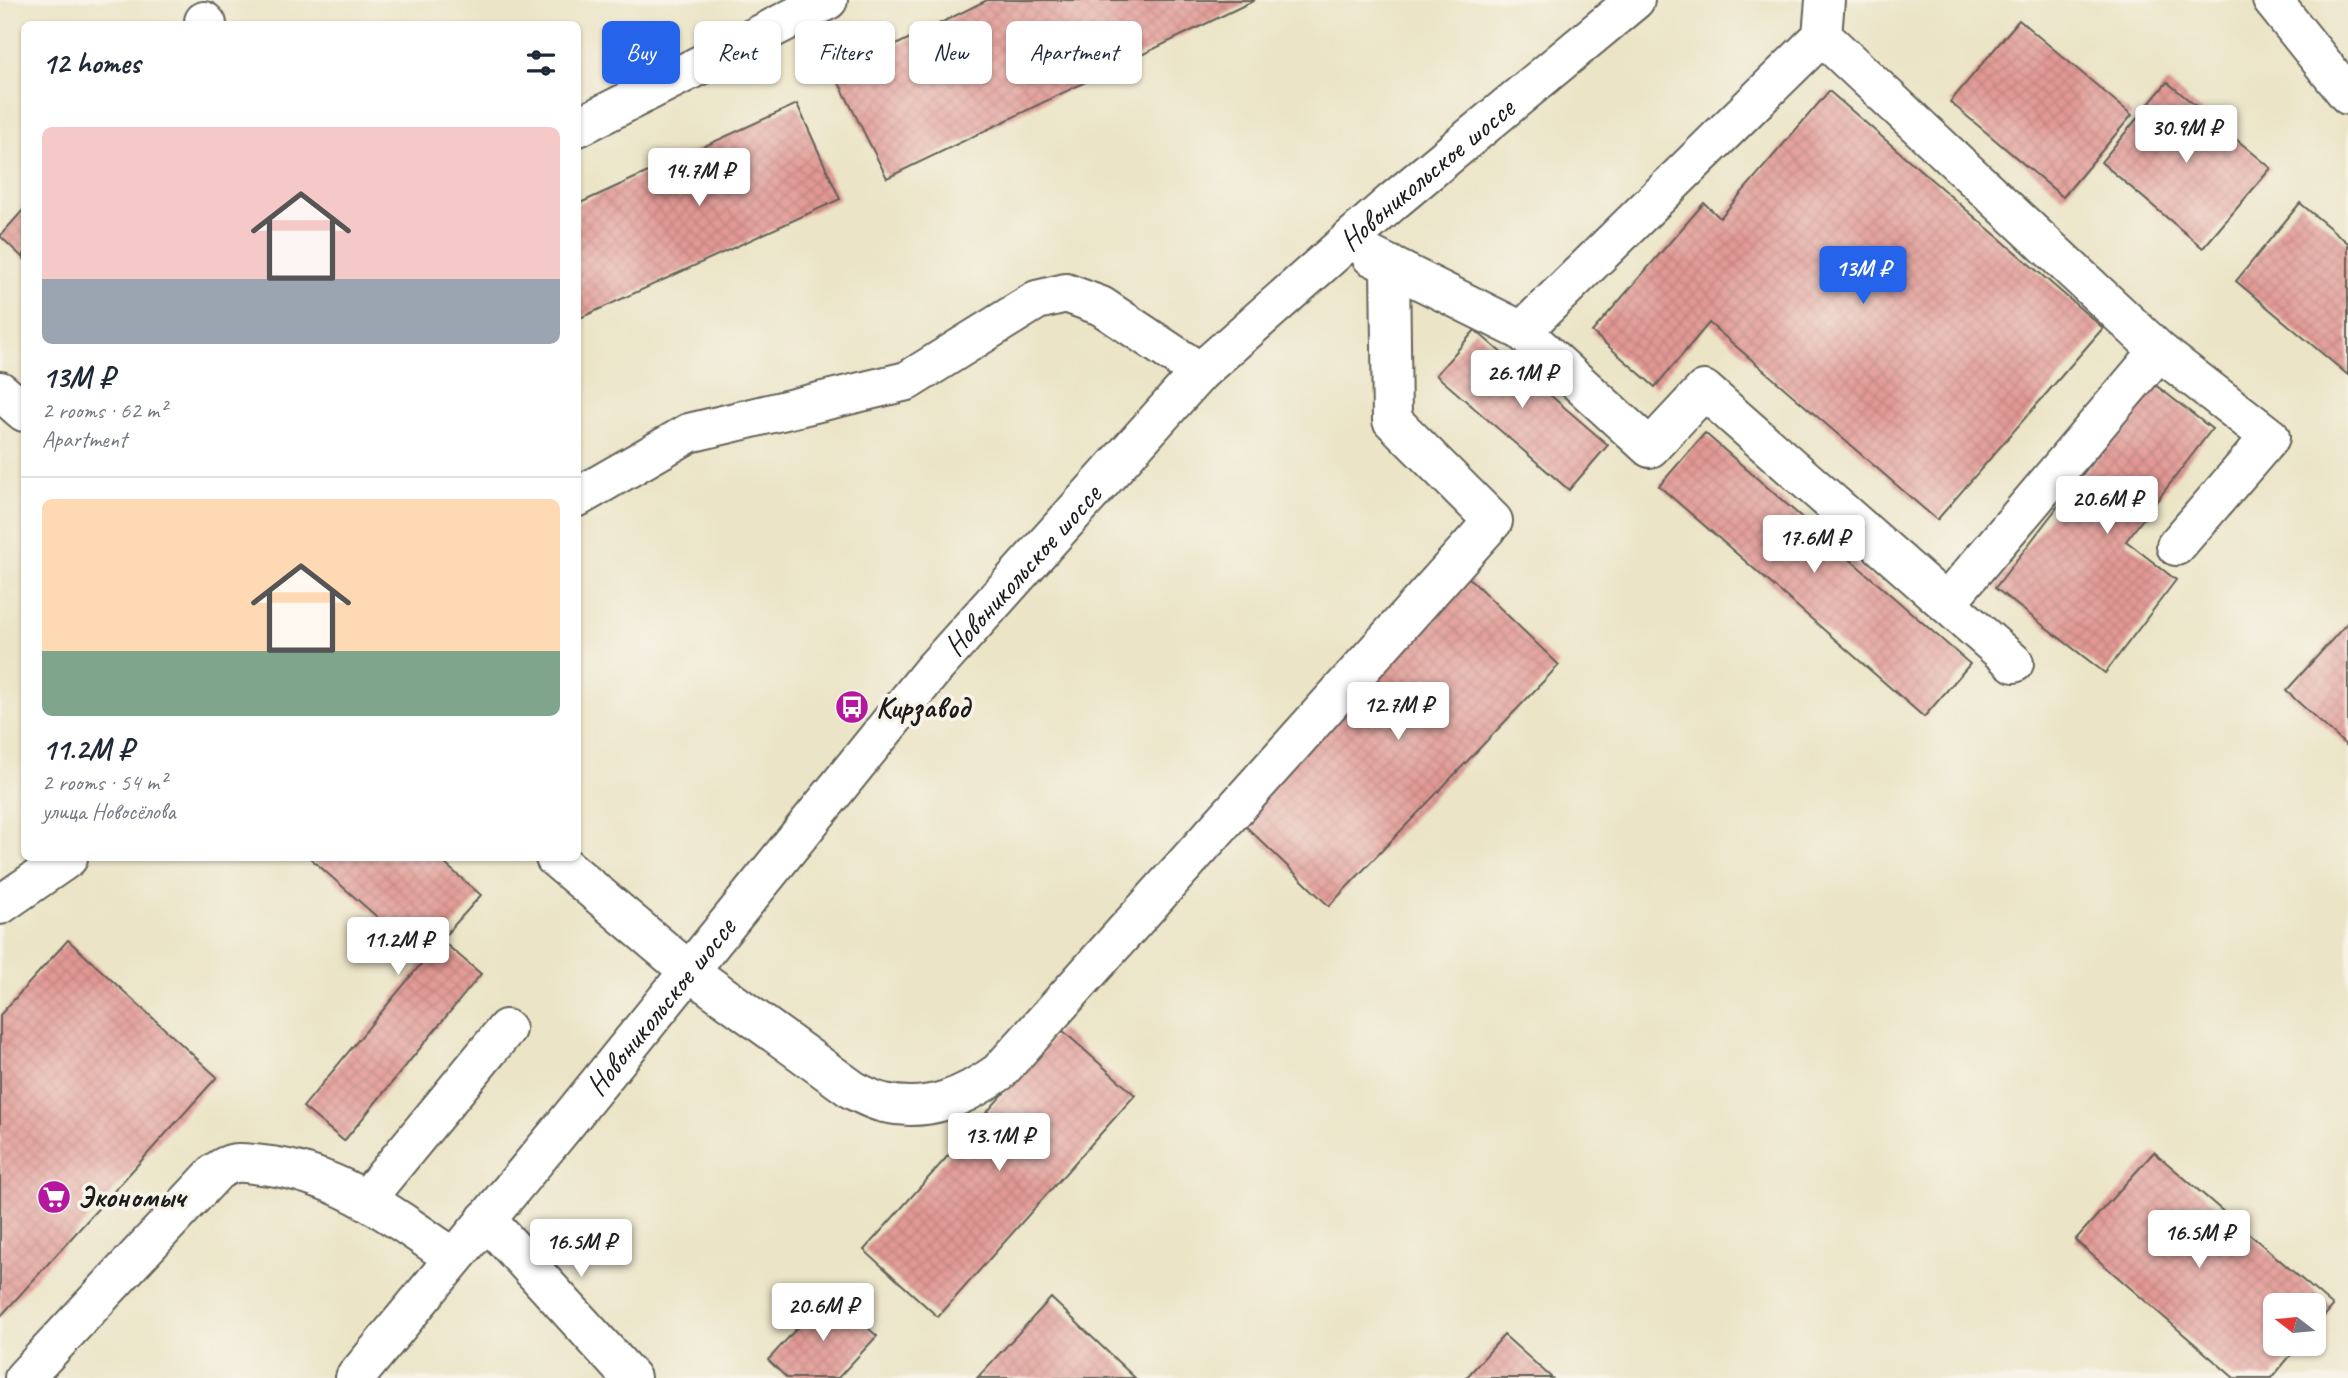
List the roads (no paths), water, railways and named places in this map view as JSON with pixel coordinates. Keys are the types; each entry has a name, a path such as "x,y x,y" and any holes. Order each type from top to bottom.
{"main road":[{"path":"581,125 828,0"},
{"name":"Новоникольское шоссе","path":"355,1378 931,671 1200,372 1346,243 1634,0"},
{"path":"2272,0 2348,94"},
{"path":"1522,331 1824,18 2158,351 2270,437 2176,546"},
{"path":"1346,243 1522,331 1650,448 1704,390 2014,663"},
{"path":"559,861 689,971 853,1090 883,1103 909,1106 941,1103 972,1090 999,1072 1493,521 1392,420 1390,265"},
{"path":"581,494 689,433 907,382 1037,300 1066,293 1101,306 1200,372"},
{"path":"1946,603 2158,351"},
{"path":"0,391 21,409"},
{"path":"0,905 64,861"},
{"path":"366,1199 506,1030"},
{"path":"24,1378 216,1171 229,1163 288,1167 314,1175 366,1199 454,1258"},
{"path":"486,1219 631,1378"}],"place":[{"name":"Кирзавод","path":"852,707"},
{"name":"Экономыч","path":"54,1197"}]}
